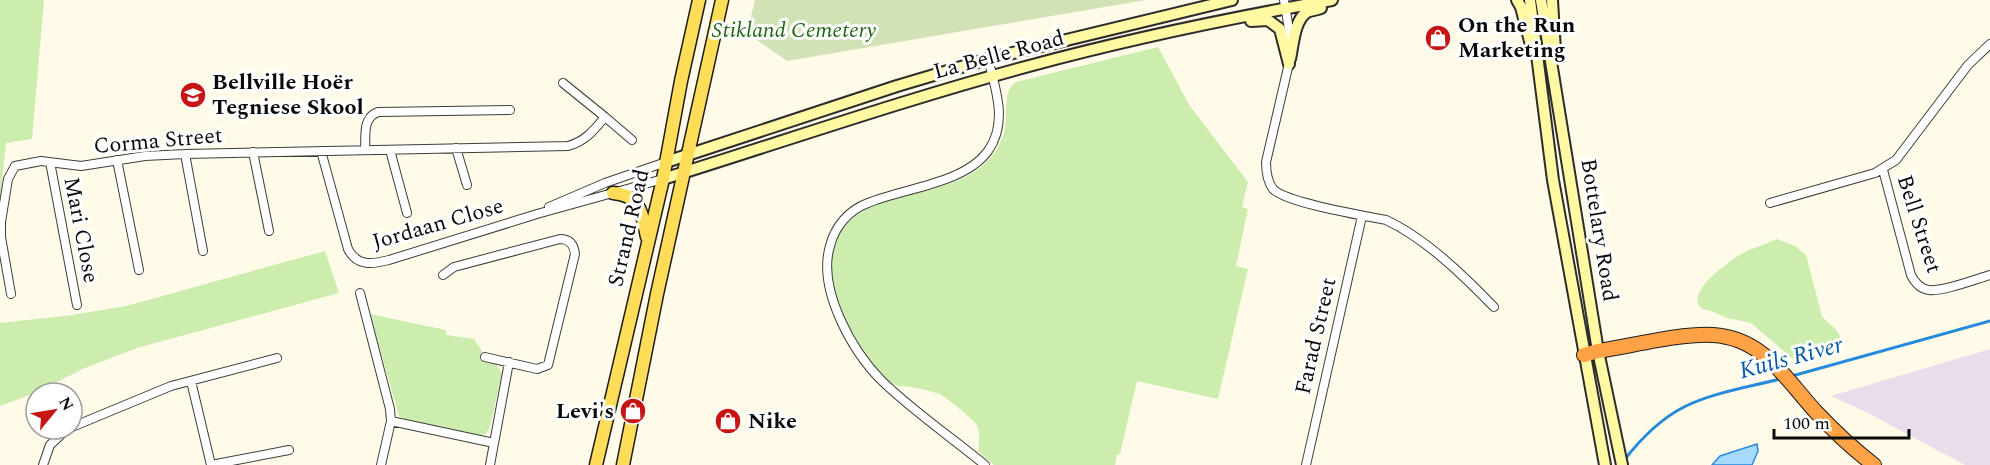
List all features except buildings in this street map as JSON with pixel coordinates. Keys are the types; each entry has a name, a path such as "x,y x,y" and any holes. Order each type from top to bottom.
{"highway":[{"path":"1584,355 1698,335 1734,338 1757,348 1777,365 1833,429 1874,465"}],"main road":[{"name":"Strand Road","path":"596,465 663,179 699,0"},
{"name":"Strand Road","path":"623,465 722,0"},
{"name":"La Belle Road","path":"666,162 988,59 1232,0"},
{"name":"La Belle Road","path":"663,179 992,76 1122,42 1234,18 1285,4 1332,0"},
{"path":"1289,62 1298,25 1303,16 1308,11 1330,5 1337,0"},
{"path":"1517,0 1521,7 1540,77"},
{"name":"Bottelary Road","path":"1530,0 1553,180 1605,465"},
{"name":"Bottelary Road","path":"1541,0 1598,351 1622,465"},
{"path":"1552,0 1556,48 1554,75"},
{"path":"1234,18 1249,21 1268,20 1278,27 1282,32 1289,62"},
{"path":"613,193 632,197 638,204 648,242"}],"street":[{"path":"1285,4 1291,40 1289,62 1266,162 1270,184 1277,192 1290,198 1386,220 1408,232 1494,307"},
{"path":"1770,203 1883,170 1896,160 1968,65 1990,45"},
{"path":"985,465 896,393 868,364 837,311 828,281 827,257 837,228 851,212 866,203 950,178 971,168 984,156 998,131 1000,117 988,59"},
{"path":"563,83 632,140"},
{"path":"365,150 367,120 378,112 510,110"},
{"name":"Corma Street","path":"11,294 1,237 3,203 8,179 15,166 41,160 81,166 145,156 185,154 568,146 587,138 605,117"},
{"path":"456,148 467,185"},
{"path":"390,150 407,213"},
{"name":"Jordaan Close","path":"321,151 348,249 356,260 364,263 376,263 537,214 663,179"},
{"path":"253,153 269,231"},
{"path":"185,154 203,250"},
{"path":"117,160 139,270"},
{"name":"Mari Close","path":"50,162 77,305"},
{"name":"Jordaan Close","path":"537,214 605,183 666,162"},
{"name":"Bell Street","path":"1883,170 1911,276 1917,286 1930,291 1990,275"},
{"name":"Farad Street","path":"1306,465 1362,216"},
{"path":"443,275 454,267 555,240 565,239 572,244 575,254 550,362 545,368 537,369 485,357"},
{"path":"360,293 387,396 391,421 381,465"},
{"path":"84,422 150,393 277,358"},
{"path":"490,465 509,362"},
{"path":"191,381 211,465 289,450"},
{"path":"391,421 494,443"},
{"path":"44,465 50,445 54,441"}],"shaded area":[{"path":"1990,349 1990,465 1965,465 1831,396"}],"green space":[{"path":"0,0 44,0 32,139 6,143 0,200"},
{"name":"Stikland Cemetery","path":"755,0 1146,0 787,61 747,33"},
{"path":"1158,47 1190,106 1248,182 1242,207 1248,209 1236,266 1248,269 1218,399 1137,381 1120,454 1117,454 1115,465 994,465 978,451 978,427 960,409 938,394 893,384 874,365 848,325 835,294 831,263 833,248 843,228 859,214 899,197 944,186 964,178 982,166 994,154 1002,139 1006,122 1007,97 1016,82"},
{"path":"1777,239 1795,246 1806,255 1822,316 1837,331 1841,340 1839,346 1826,354 1794,360 1751,323 1704,310 1698,303 1698,295 1703,286 1723,267 1751,249"},
{"path":"325,251 339,293 137,348 85,368 59,381 24,381 24,397 0,406 0,323 126,306"},
{"path":"370,314 446,330 446,335 474,339 482,351 480,360 496,364 502,373 490,427 486,434 479,436 399,416"}],"water":[{"path":"1757,444 1758,451 1752,465 1712,465 1720,456"}],"waterway":[{"name":"Kuils River","path":"1792,376 1990,321"},
{"name":"Kuils River","path":"1625,459 1652,430 1684,407 1720,394 1783,378"}],"place":[{"name":"On the Run Marketing","path":"1438,38"},
{"name":"Bellville Hoër Tegniese Skool","path":"193,95"},
{"name":"Levi's","path":"633,411"},
{"name":"Nike","path":"728,421"}]}
